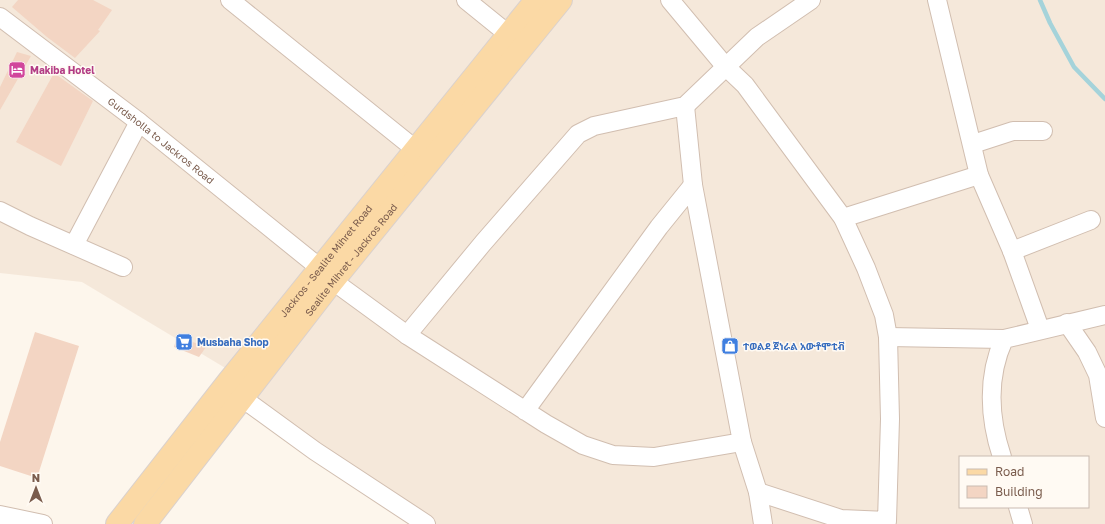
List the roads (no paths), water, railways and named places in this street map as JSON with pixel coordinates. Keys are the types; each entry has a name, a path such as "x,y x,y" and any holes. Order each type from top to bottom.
{"main road":[{"name":"Jackros - Sealite Mihret Road","path":"117,524 326,274 415,148 536,0"},
{"name":"Sealite Mihret - Jackros Road","path":"145,524 242,398 326,274 561,0"}],"street":[{"path":"230,0 415,148"},
{"path":"466,0 508,34"},
{"path":"670,0 725,66 746,85 843,218 866,268 884,316 888,337 890,419 887,523 841,519 758,492"},
{"path":"407,335 483,243 578,134 594,126 685,106 725,66 757,37 811,0"},
{"path":"937,0 964,115 973,144 979,175 1012,251 1040,329"},
{"name":"Gurdsholla to Jackros Road","path":"0,17 139,122 326,274 407,335 525,411 583,445 613,455 654,457 742,442"},
{"path":"685,106 693,185 742,442 758,492 763,524"},
{"path":"74,245 139,122"},
{"path":"973,144 1013,131 1043,131"},
{"path":"843,218 979,175"},
{"path":"525,411 659,227 693,185"},
{"path":"0,210 30,226 123,267"},
{"path":"1012,251 1091,220"},
{"path":"888,337 1004,339 1040,329 1105,315"},
{"path":"1067,323 1087,352 1098,375 1105,412"},
{"path":"1002,456 996,441 991,407 993,373 997,353 1004,339"},
{"path":"242,398 315,451 426,524"},
{"path":"1018,508 1023,524"},
{"path":"0,515 43,524"}],"waterway":[{"path":"1040,0 1050,23 1074,67 1105,99"}],"place":[{"name":"Makiba Hotel","path":"17,70"},
{"name":"Musbaha Shop","path":"184,342"},
{"name":"ተወልደ ጀነራል አውቶሞቲቭ","path":"730,346"}]}
